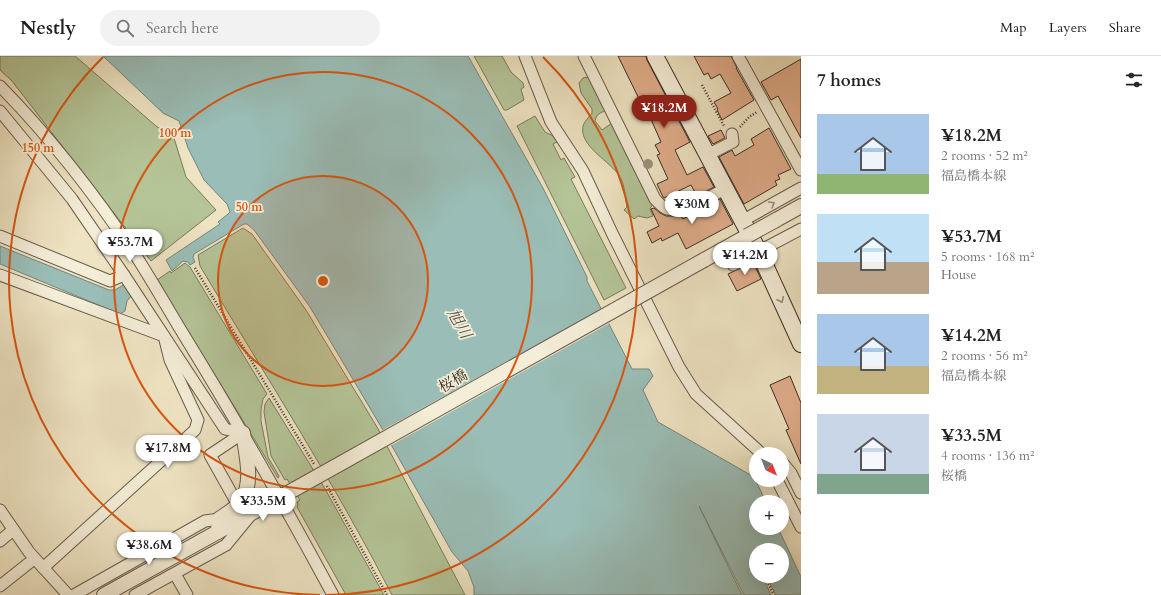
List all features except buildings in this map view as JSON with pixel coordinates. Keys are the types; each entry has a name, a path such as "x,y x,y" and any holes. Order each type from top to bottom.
{"main road":[{"path":"655,56 759,252 801,344"}],"street":[{"path":"525,56 551,122 583,171 612,233 679,367 696,394 754,447"},
{"path":"584,56 655,199 662,206 673,210 684,209 725,189"},
{"path":"738,56 801,170"},
{"path":"0,86 16,102 65,160 136,256 243,433 280,497 333,595"},
{"path":"0,111 72,199 124,275 225,429 243,433"},
{"path":"707,155 733,142 732,134"},
{"path":"745,228 801,188"},
{"name":"桜橋","path":"219,526 252,513 704,260 745,228 776,220 801,206"},
{"path":"733,265 801,229"},
{"path":"0,236 110,281 124,275"},
{"path":"0,275 164,336"},
{"path":"43,568 194,430 198,420 170,360 164,336"},
{"path":"104,595 219,526 238,505 245,495 248,479 248,467 243,433"},
{"path":"238,505 210,455 243,433"},
{"path":"789,471 801,493"},
{"path":"781,487 801,527"},
{"path":"0,510 34,559 68,595"},
{"path":"135,595 226,545 252,513"},
{"path":"74,595 205,521 219,526"},
{"path":"0,541 14,530"},
{"path":"0,586 34,559"},
{"path":"175,574 187,595"}],"path":[{"path":"702,85 727,133 732,134 749,117 765,106"},
{"path":"195,268 316,468"},
{"path":"324,482 387,595"},
{"path":"768,583 774,595"}],"green space":[{"path":"0,56 75,56 156,126 174,138 186,177 216,210 151,261 12,81 0,70"},
{"path":"474,56 502,56 511,72 523,83 524,87 521,89 524,100 507,110 504,110"},
{"path":"588,77 606,111 599,114 595,121 602,130 612,123 652,206 650,208 653,216 647,218 638,216 634,219 624,210 627,207 622,180 616,171 586,141 583,134 583,126 585,121 592,113 592,109 581,93 579,83 583,78"},
{"path":"535,116 545,132 553,136 557,142 553,144 561,160 564,158 575,177 571,179 626,288 604,300 517,126"},
{"path":"243,228 252,234 306,310 377,427 465,595 392,595 347,511 200,266 198,255"},
{"path":"185,263 190,267 267,394 263,399 261,421 268,457 279,476 278,478 157,280 170,271 171,273"},
{"path":"269,398 324,487 384,595 346,595 297,507 297,502 300,500 287,479 285,480 271,456 264,412 265,404"}],"water":[{"name":"旭川","path":"103,56 468,56 543,188 587,277 587,281 632,369 649,369 653,376 643,390 658,422 749,474 749,487 759,487 763,495 749,495 749,535 781,535 785,543 749,543 749,583 765,583 771,595 744,595 699,506 742,595 474,595 474,587 468,571 452,552 380,425 310,307 254,230 247,224 244,224 194,254 193,258 195,262 190,265 188,262 183,261 172,271 166,260 220,224 218,222 230,212 227,204 204,180 188,148 179,121 163,113"},
{"path":"0,246 109,290 115,290 125,284 132,295 127,301 125,311 117,316 115,312 0,264"},
{"path":"789,551 801,577 801,595 776,595 770,583 789,583"}],"pier":[{"path":"603,308 610,323 390,446 381,431"}]}
